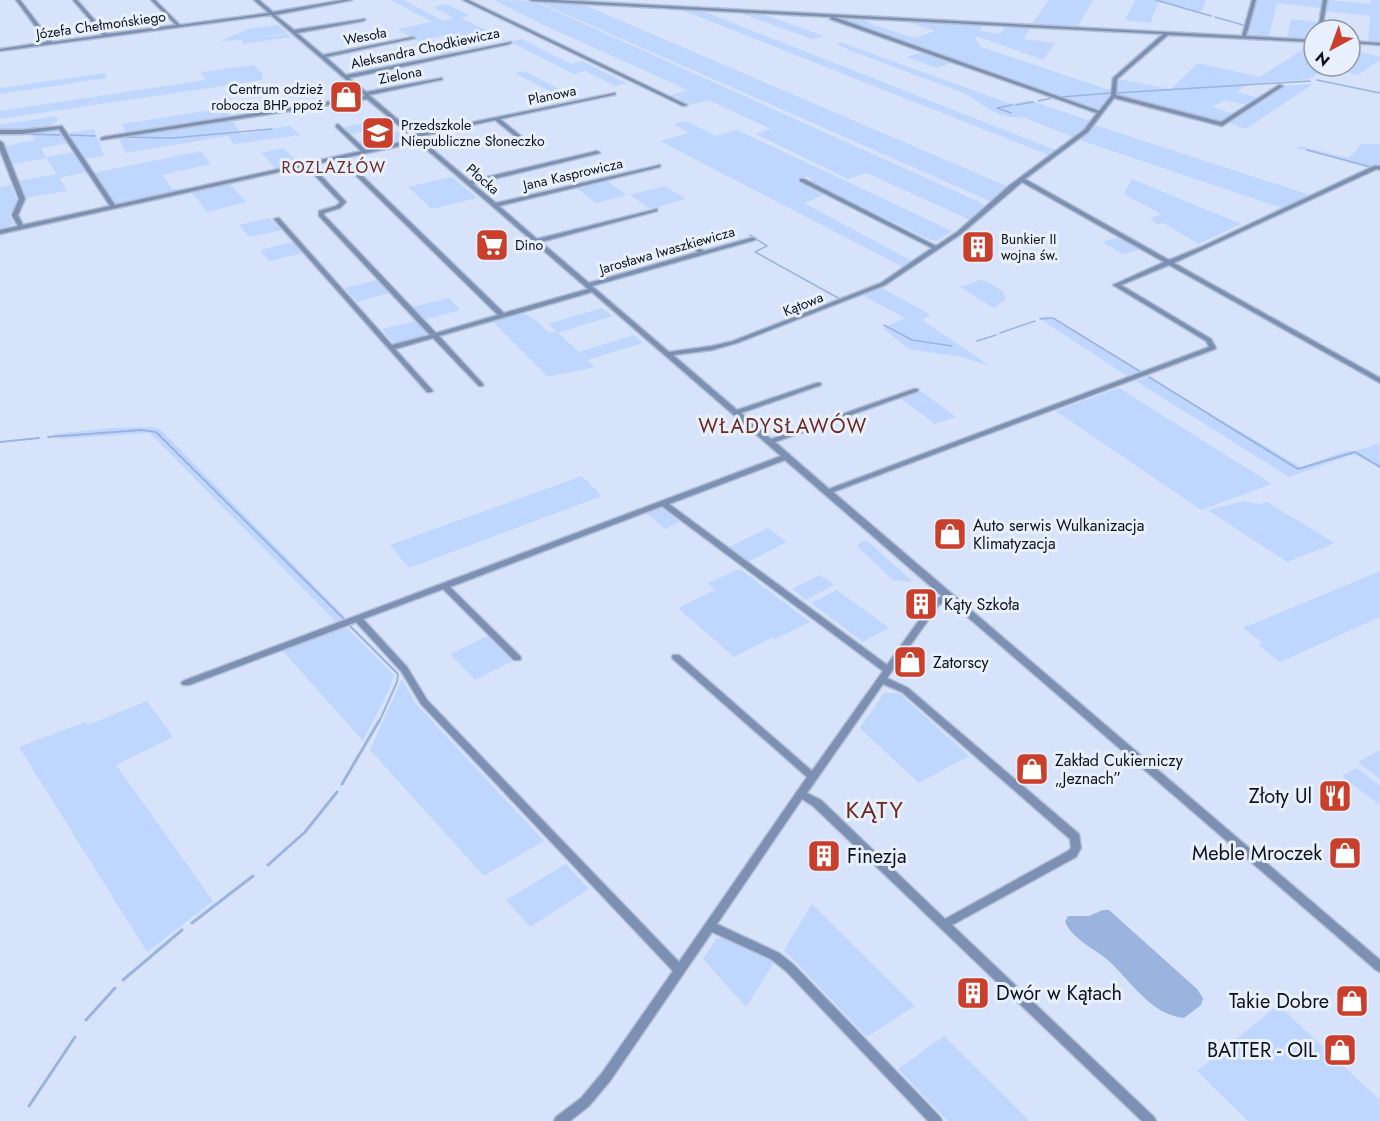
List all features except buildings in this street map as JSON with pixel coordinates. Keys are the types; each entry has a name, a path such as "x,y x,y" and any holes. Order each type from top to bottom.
{"street":[{"path":"18,0 51,44"},
{"path":"75,0 106,36"},
{"path":"153,0 179,26"},
{"name":"Płocka","path":"255,0 1380,967"},
{"name":"Józefa Chełmońskiego","path":"0,41 3,50 271,14 350,0"},
{"path":"465,0 685,105"},
{"path":"532,0 1302,39"},
{"path":"1245,37 1254,0"},
{"path":"1322,18 1325,0"},
{"path":"826,15 1101,113"},
{"path":"293,32 363,20"},
{"path":"802,180 936,248 959,233 1021,179 1078,139 1113,96 1115,79 1167,33"},
{"name":"Wesoła","path":"321,57 413,38"},
{"name":"Aleksandra Chodkiewicza","path":"345,77 509,43"},
{"path":"1362,43 1380,44"},
{"name":"Zielona","path":"103,139 367,96 440,79"},
{"path":"1113,96 1222,124 1281,86"},
{"name":"Planowa","path":"0,232 308,165 496,119 613,94"},
{"path":"496,119 526,143"},
{"path":"338,126 365,152"},
{"path":"0,132 22,132 60,127 113,207"},
{"path":"0,143 22,199 15,215 21,227"},
{"path":"468,183 597,153"},
{"path":"340,157 503,316"},
{"path":"308,165 343,202 338,207 321,212 321,215 481,384"},
{"name":"Jana Kasprowicza","path":"494,205 658,166"},
{"path":"827,492 1211,349 1214,346 1209,340 1116,285 1170,263 1344,180 1372,168 1380,168"},
{"path":"1021,179 1380,381"},
{"path":"536,241 655,210"},
{"path":"277,219 429,391"},
{"name":"Jarosława Iwaszkiewicza","path":"590,288 753,239"},
{"path":"691,245 703,253"},
{"name":"Kątowa","path":"667,354 712,348 775,328 883,284 936,248"},
{"path":"391,348 590,288"},
{"path":"735,413 819,384"},
{"path":"768,442 916,390"},
{"path":"186,683 786,457"},
{"path":"663,503 931,711 1075,837 1076,842 1072,854 945,924"},
{"path":"444,586 517,658"},
{"path":"560,1121 585,1102 596,1090 884,675 936,603 948,596"},
{"path":"358,619 404,669 416,691 432,711 680,970"},
{"path":"676,657 813,776"},
{"path":"801,794 817,803 1150,1121"},
{"path":"710,926 775,956 790,968 936,1121"}],"shaded area":[{"path":"391,0 404,0 443,21 454,18 433,7 446,4 469,15 461,18 506,40 503,41 490,34 467,40 481,48 472,50 444,35 429,39 456,54 446,56 397,29 432,22"},
{"path":"494,0 533,1 986,207 970,220 867,173 848,179 756,134 771,129 708,100 690,105 676,98 691,92 672,98 669,96 688,90 539,23"},
{"path":"1048,0 1093,0 1078,26 1081,27 1032,25"},
{"path":"1135,0 1206,0 1201,14 1159,2 1150,23 1125,20"},
{"path":"1256,0 1323,0 1321,8 1277,3 1269,37 1246,36"},
{"path":"1327,0 1370,4 1371,0 1380,0 1380,43 1368,42 1370,16 1325,11"},
{"path":"536,1 582,4 1009,187 992,202"},
{"path":"679,9 700,10 1058,151 1051,156"},
{"path":"737,12 760,13 824,36 812,39"},
{"path":"833,16 860,18 876,26 915,38 935,31 902,20 984,24 980,31 1000,34 1006,26 1031,27 1024,39 1055,43 1043,60 976,36 976,40 981,47 1112,91 1112,94 1099,108 1094,109"},
{"path":"1291,19 1302,20 1302,39 1287,38"},
{"path":"277,25 287,33 257,38 288,34 291,37 244,44 241,40 220,41 248,29"},
{"path":"522,39 571,64 582,61 626,83 615,86 585,71 574,74 510,42"},
{"path":"840,42 1011,104 1029,100 1093,122 1077,138 1022,117 1000,114 966,94 849,50 837,44"},
{"path":"1302,50 1302,78 1311,78 1249,84 1236,92 1259,98 1247,105 1224,100 1212,107 1235,114 1222,122 1116,96 1117,79 1171,89 1198,63 1260,77"},
{"path":"924,52 954,62 937,68 906,57"},
{"path":"1362,52 1380,57 1380,60 1362,72"},
{"path":"254,65 263,75 262,80 0,119 0,111 205,80 201,72"},
{"path":"524,71 581,100 570,102 515,73"},
{"path":"105,73 107,78 0,94 0,88"},
{"path":"1313,84 1246,129 1229,123 1284,86"},
{"path":"225,108 231,117 126,133 122,124"},
{"path":"56,116 58,120 38,129 0,130 0,125"},
{"path":"385,119 393,125 351,134 344,127"},
{"path":"232,120 241,134 290,126 300,135 234,144 228,136 125,153 119,138"},
{"path":"686,121 716,136 737,130 952,231 937,241 931,240 810,182 812,179 806,176 796,179 826,194 804,203 912,261 903,267 660,141 689,133 674,124"},
{"path":"1095,125 1310,195 1282,208 1080,140"},
{"path":"59,129 68,143 41,148 46,157 74,152 87,172 59,178 67,191 26,198 19,181 57,174 46,158 13,164 6,146 35,140 30,132"},
{"path":"94,129 104,156 84,159 67,133"},
{"path":"401,132 410,140 371,148 359,141"},
{"path":"1362,144 1380,144 1380,167 1369,168 1296,148 1299,146 1349,158"},
{"path":"283,148 299,164 276,169 261,153"},
{"path":"201,151 211,164 162,175 172,189 178,190 113,204 93,173"},
{"path":"452,177 477,198 432,209 408,187"},
{"path":"1132,179 1241,224 1199,244 1163,223 1157,225 1151,218 1161,214 1124,194"},
{"path":"606,180 627,195 596,203 575,187"},
{"path":"229,183 246,202 207,212 191,191"},
{"path":"11,185 18,203 9,215 14,224 0,229 0,187"},
{"path":"664,186 686,199 650,209 630,195"},
{"path":"269,218 282,230 249,237 239,225"},
{"path":"1120,237 1141,249 1123,254 1102,242"},
{"path":"293,242 303,253 269,261 260,250"},
{"path":"377,280 389,293 357,302 345,288"},
{"path":"980,280 1004,292 1005,300 994,308 960,287"},
{"path":"880,287 931,315 922,320 990,366 961,357 908,349 883,328 905,318 862,295"},
{"path":"449,298 460,310 424,320 412,307"},
{"path":"602,308 612,316 558,333 579,352 634,335 643,343 587,360 595,367 548,377 492,321 524,314 534,319 550,333 557,332 548,324"},
{"path":"1048,316 1140,372 1129,377 1039,317"},
{"path":"415,321 426,332 424,336 395,345 382,329"},
{"path":"1148,377 1301,467 1345,451 1356,451 1379,443 1380,468 1354,454 1289,477 1136,381"},
{"path":"1119,388 1272,484 1201,510 1056,411"},
{"path":"921,391 956,417 935,424 900,398"},
{"path":"152,427 160,429 347,619 337,623 151,434 58,439 54,434 110,428"},
{"path":"582,476 602,496 409,568 390,545"},
{"path":"1244,501 1259,504 1267,502 1335,543 1287,562 1208,510"},
{"path":"659,506 680,522 665,529 645,512"},
{"path":"768,528 787,542 748,562 729,547"},
{"path":"866,540 913,582 893,580 858,547 858,543"},
{"path":"740,569 810,622 775,639 773,637 734,657 678,608 715,590 708,583"},
{"path":"1380,571 1380,617 1280,662 1258,645 1262,642 1243,628"},
{"path":"820,575 834,585 806,600 792,589"},
{"path":"837,590 889,628 863,642 811,603"},
{"path":"345,626 394,675 390,688 363,741 281,649"},
{"path":"490,635 515,660 475,680 450,654"},
{"path":"402,679 415,703 544,841 484,876 370,750"},
{"path":"884,693 899,693 969,756 919,783 860,728"},
{"path":"147,701 173,737 116,765 213,901 147,952 19,747 85,722 88,725"},
{"path":"1380,750 1380,779 1358,762"},
{"path":"1357,768 1380,786 1380,805 1342,776"},
{"path":"566,864 589,889 530,927 506,900"},
{"path":"812,904 915,1006 867,1037 784,950"},
{"path":"1109,910 1197,989 1203,998 1201,1005 1184,1018 1162,1011 1143,997 1110,962 1074,935 1065,922 1068,916 1089,916"},
{"path":"725,937 775,961 746,1007 703,959 716,939"},
{"path":"1278,1005 1380,1100 1380,1121 1248,1121 1197,1071"},
{"path":"944,1036 1029,1121 948,1121 898,1069"}],"waterway":[{"path":"1156,0 1211,16"},
{"path":"1215,17 1243,25"},
{"path":"1317,80 1380,93"},
{"path":"1117,93 1310,81"},
{"path":"1061,97 1111,93"},
{"path":"1038,101 1052,98"},
{"path":"1016,105 1033,102"},
{"path":"1011,113 997,108 1012,105"},
{"path":"123,137 172,138 272,129"},
{"path":"21,134 60,135"},
{"path":"70,135 95,136"},
{"path":"1307,150 1371,167"},
{"path":"750,235 767,246 755,252 840,299"},
{"path":"1040,319 1053,318 1141,372"},
{"path":"1000,333 1035,321"},
{"path":"884,325 912,340 952,346"},
{"path":"977,341 996,335"},
{"path":"1149,377 1212,416"},
{"path":"1210,415 1298,469 1355,452 1380,467"},
{"path":"48,437 141,430 156,432 343,618"},
{"path":"0,442 39,438"},
{"path":"349,625 398,674 397,682 379,722"},
{"path":"342,784 379,721"},
{"path":"268,865 305,832 337,792"},
{"path":"192,923 253,876"},
{"path":"123,980 182,930"},
{"path":"86,1020 115,988"},
{"path":"29,1106 75,1037"}],"place":[{"name":"Centrum odzież robocza BHP ppoż","path":"346,97"},
{"name":"Przedszkole Niepubliczne Słoneczko","path":"378,133"},
{"name":"Dino","path":"492,245"},
{"name":"Bunkier II wojna św.","path":"978,247"},
{"name":"Auto serwis Wulkanizacja Klimatyzacja","path":"950,534"},
{"name":"Kąty Szkoła","path":"921,604"},
{"name":"Zatorscy","path":"910,662"},
{"name":"Zakład Cukierniczy „Jeznach”","path":"1032,769"},
{"name":"Złoty Ul","path":"1335,796"},
{"name":"Meble Mroczek","path":"1345,853"},
{"name":"Finezja","path":"824,856"},
{"name":"Dwór w Kątach","path":"973,993"},
{"name":"Takie Dobre","path":"1352,1001"},
{"name":"BATTER - OIL","path":"1340,1050"}],"district":[{"name":"ROZLAZŁÓW","path":"334,167"},
{"name":"WŁADYSŁAWÓW","path":"783,426"},
{"name":"KĄTY","path":"875,809"}]}
